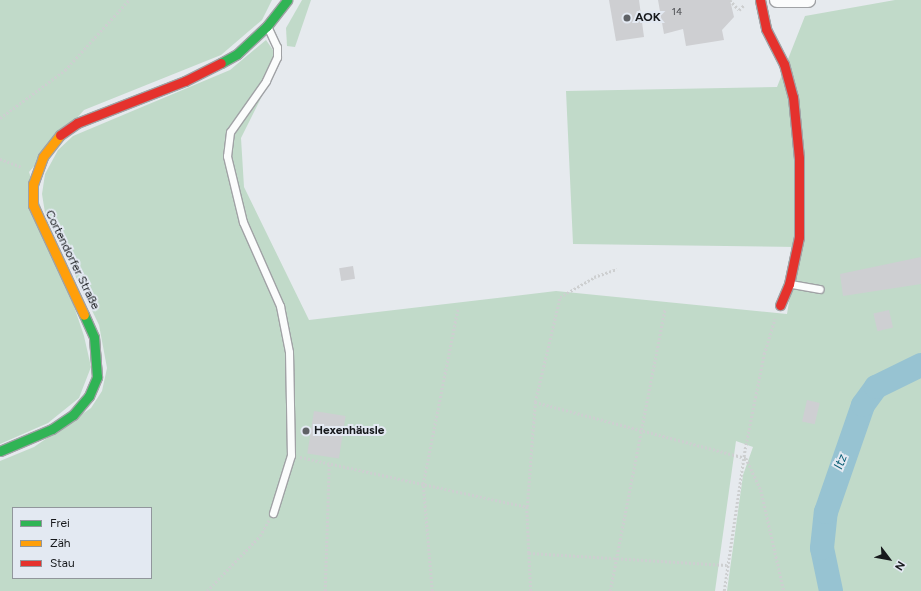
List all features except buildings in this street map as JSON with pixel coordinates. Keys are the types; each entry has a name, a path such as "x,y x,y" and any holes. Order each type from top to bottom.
{"street":[{"name":"Cortendorfer Straße","path":"0,451 45,432 73,415 89,396 97,377 94,337 36,216 33,195 36,173 51,144 77,122 204,72 238,54 268,26 287,0"},
{"path":"760,0 766,29 784,64 794,112 799,214 789,284 780,305"},
{"path":"777,0 808,0"}],"lane":[{"path":"268,26 276,42 277,57 266,81 230,132 227,156 243,222 285,320 291,373 292,455 273,513"},
{"path":"789,284 820,289"}],"path":[{"path":"0,118 65,70 129,0"},
{"path":"730,0 739,10 751,0"},
{"path":"0,159 36,173"},
{"path":"531,591 527,506 535,402 560,297 594,277 617,270"},
{"path":"724,591 727,565 764,354 780,305"},
{"path":"432,591 423,484 458,308"},
{"path":"610,591 638,431 665,308"},
{"path":"535,402 638,431 746,458"},
{"path":"292,455 527,506"},
{"path":"746,458 761,490 784,591"},
{"path":"325,591 329,463"},
{"path":"207,591 260,536 273,513"},
{"path":"529,553 617,557 727,565"}],"green space":[{"path":"0,0 272,0 262,20 221,55 84,110 29,172 84,336 91,367 79,398 48,423 0,444"},
{"path":"302,0 311,0 295,47 287,46 286,28"},
{"path":"895,0 921,0 921,591 727,591 743,475 753,447 736,441 715,591 0,591 0,461 34,447 91,408 102,391 107,368 99,325 45,213 42,194 45,174 58,150 73,136 230,70 266,40 280,60 241,138 244,187 309,320 556,291 787,314 798,247 573,244 566,91 777,87 805,16"}],"waterway":[{"name":"Itz","path":"831,591 822,548 826,512 863,405 876,387 921,365"}],"traffic: fast":[{"path":"221,63 237,54 267,26 287,0"},
{"path":"0,451 52,429 73,415 89,396 97,377 94,337 84,315"}],"traffic: slow":[{"path":"60,135 43,157 33,184 33,205 84,315"}],"traffic: jam":[{"path":"760,0 766,29 784,64 793,97 799,158 799,237 789,284 780,305"},
{"path":"60,135 77,123 185,81 221,63"}],"place":[{"name":"AOK","path":"627,18"},
{"name":"Hexenhäusle","path":"306,431"}]}
